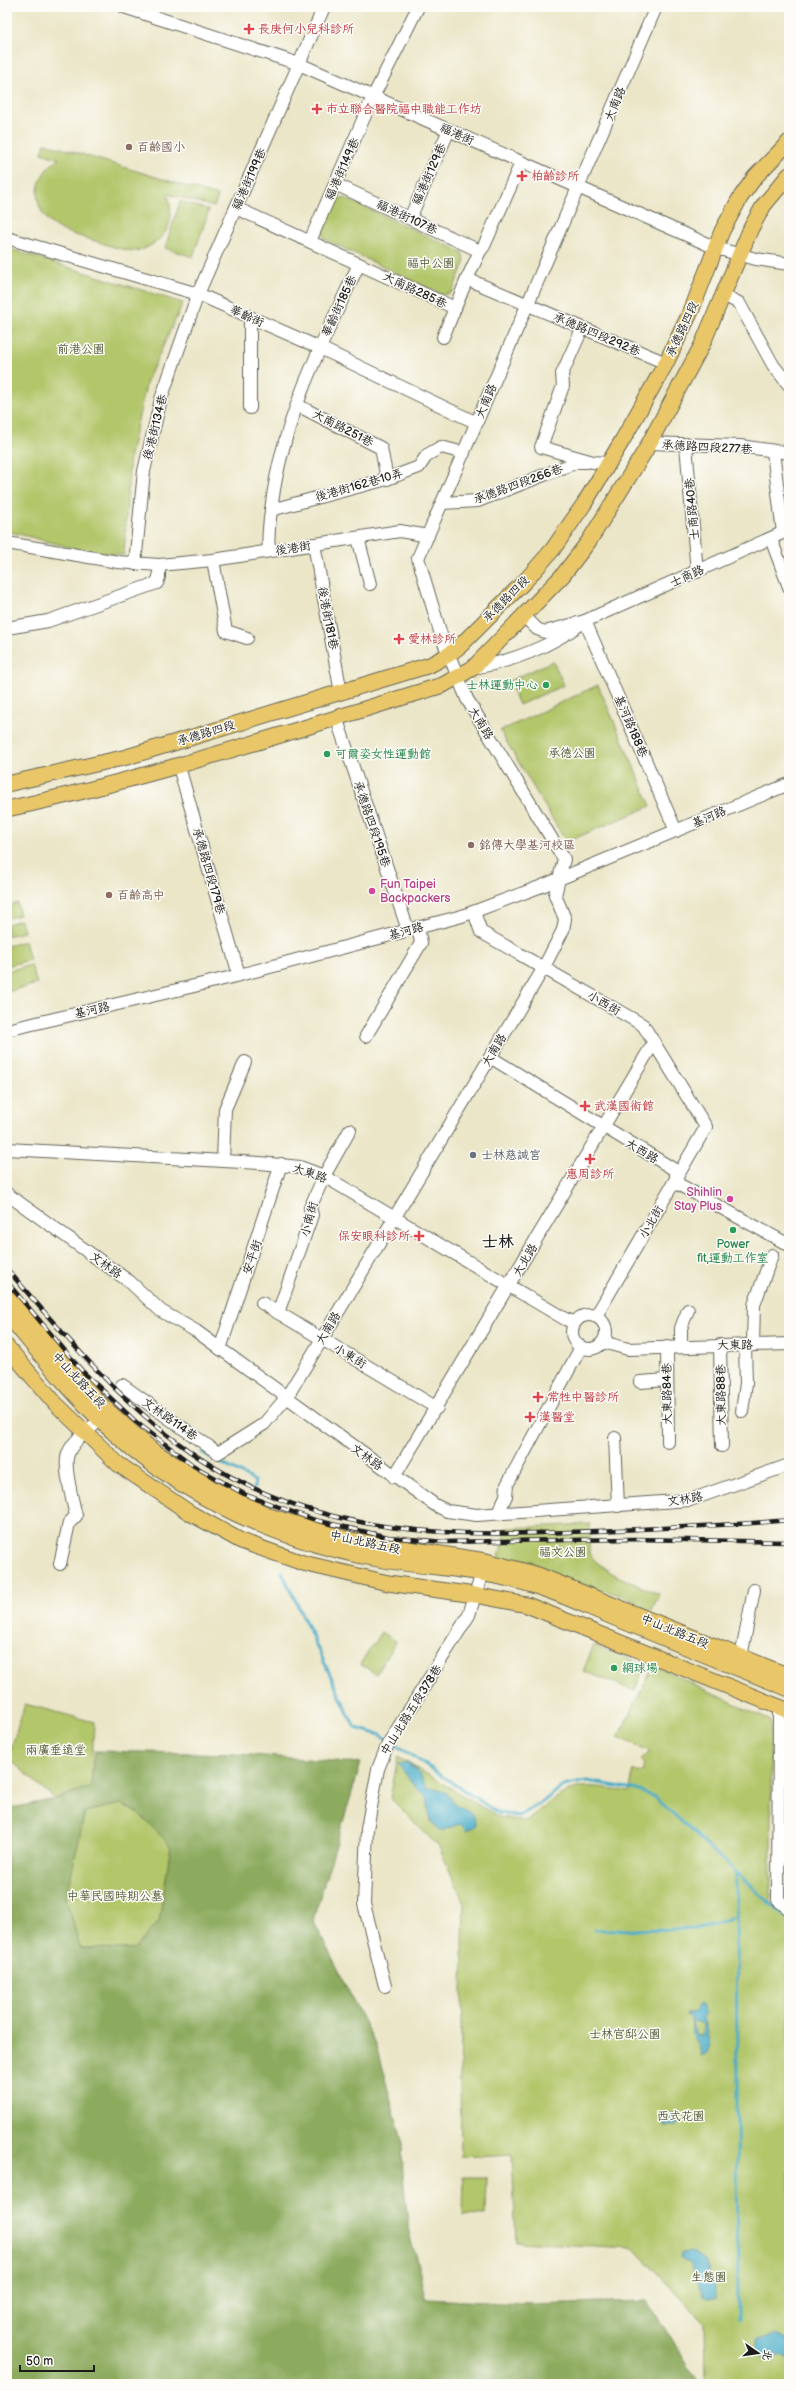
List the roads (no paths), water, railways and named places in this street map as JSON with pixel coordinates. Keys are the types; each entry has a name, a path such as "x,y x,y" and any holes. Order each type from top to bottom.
{"main road":[{"name":"承德路四段","path":"7,784 127,757 342,693 430,665 448,655 526,580 553,549 584,504 666,363 692,309 716,248 740,198 755,177 789,142"},
{"name":"承德路四段","path":"7,809 90,791 179,767 442,685 457,679 473,668 563,575 589,541 649,443 702,345 739,255 764,205 789,175"},
{"name":"中山北路五段","path":"7,1296 98,1402 152,1450 252,1514"},
{"name":"中山北路五段","path":"7,1314 49,1365 114,1433 166,1474 192,1491 252,1514 314,1544 379,1559 534,1585 789,1688"},
{"name":"中山北路五段","path":"7,1328 118,1464 190,1513 241,1541 303,1563 388,1584 417,1586 481,1577 538,1575 789,1676"},
{"name":"中山北路五段","path":"7,1347 89,1430"},
{"name":"中山北路五段","path":"481,1577 532,1595 786,1706"}],"street":[{"name":"福港街","path":"124,7 299,64 578,189 716,248 739,255 789,264"},
{"name":"福港街199巷","path":"198,294 324,7"},
{"name":"福港街149巷","path":"310,241 373,97 418,7"},
{"name":"大南路","path":"218,1453 264,1424 286,1398 543,969 563,930 565,919 555,895 564,859 478,719 457,679 448,655 418,558 656,7"},
{"name":"福港街129巷","path":"410,218 449,130"},
{"path":"521,163 484,246 480,251 467,279 528,305"},
{"name":"福港街107巷","path":"335,184 480,251"},
{"name":"大南路285巷","path":"236,208 454,308 467,279"},
{"name":"華齡街","path":"7,238 198,294 320,348 476,423"},
{"name":"華齡街185巷","path":"320,348 359,264"},
{"name":"後港街134巷","path":"135,564 144,471 161,399 198,294"},
{"path":"723,295 739,303 773,365 789,385"},
{"name":"承德路四段292巷","path":"528,305 582,329 666,363"},
{"path":"444,337 454,308"},
{"path":"250,318 250,408"},
{"path":"582,329 562,374 563,386 541,447 593,462 608,462"},
{"name":"大南路251巷","path":"270,551 271,510 279,458 297,405 320,348"},
{"name":"大南路251巷","path":"297,405 381,448 387,479"},
{"name":"承德路四段277巷","path":"649,443 740,446 773,452 789,453"},
{"name":"士商路40巷","path":"686,445 697,572"},
{"name":"後港街162巷10弄","path":"271,510 387,479 419,467 427,455 441,447 464,452"},
{"path":"773,452 786,531"},
{"name":"承德路四段266巷","path":"442,503 478,501 577,462 593,462"},
{"name":"後港街","path":"7,543 135,564 159,565 213,560 400,531 428,536"},
{"name":"士商路","path":"524,616 537,629 545,632 585,621 786,531"},
{"path":"358,538 370,584"},
{"path":"771,539 789,587"},
{"name":"後港街181巷","path":"314,544 342,693"},
{"path":"213,560 226,631 247,638"},
{"path":"7,628 48,621 157,583 159,577 159,565"},
{"name":"士商路","path":"473,668 499,664 563,638 585,621"},
{"name":"基河路188巷","path":"585,621 676,831"},
{"name":"承德路四段195巷","path":"336,718 413,929 421,942 366,1036"},
{"name":"承德路四段179巷","path":"179,767 239,975"},
{"name":"基河路","path":"7,1030 239,975 474,912 789,784"},
{"name":"小西街","path":"474,912 481,932 543,969 643,1025 706,1127"},
{"name":"大北路","path":"394,1477 437,1408 654,1042"},
{"name":"大西路","path":"490,1057 675,1170 678,1184 779,1246"},
{"path":"222,1160 225,1109 245,1062"},
{"name":"小北街","path":"596,1316 706,1127"},
{"name":"小南街","path":"278,1313 312,1215 310,1208 324,1176 350,1130"},
{"name":"大東路","path":"7,1149 222,1160 281,1164 300,1167 324,1176 509,1287 574,1322"},
{"name":"安平街","path":"220,1349 281,1164"},
{"name":"文林路","path":"7,1194 130,1282 162,1311 196,1331 394,1477 435,1506 447,1511 477,1515 690,1500 789,1465"},
{"path":"742,1411 754,1305 779,1246"},
{"name":"小東街","path":"262,1303 437,1408"},
{"path":"681,1347 681,1328 688,1310"},
{"path":"586,1315 596,1316 605,1328 603,1342 590,1349 581,1347 572,1336 574,1322 586,1315"},
{"name":"大東路","path":"603,1342 628,1348 789,1344"},
{"name":"大東路88巷","path":"720,1345 722,1446"},
{"path":"498,1513 506,1496 507,1485 581,1347"},
{"name":"大東路84巷","path":"667,1347 668,1442"},
{"path":"640,1382 667,1380"},
{"name":"文林路114巷","path":"122,1385 218,1453"},
{"path":"60,1564 69,1523 76,1516 67,1464 67,1455 73,1444 89,1430"},
{"path":"615,1438 618,1506"},
{"name":"中山北路五段378巷","path":"385,1986 364,1904 367,1829 378,1769 390,1741 469,1615 481,1577"},
{"path":"741,1657 754,1590"},
{"path":"786,1706 779,1715 778,1900 789,1909"}],"water":[{"path":"406,1763 417,1770 427,1787 446,1792 455,1804 472,1814 476,1825 467,1831 460,1824 441,1831 431,1822 426,1797 416,1788 398,1764"},
{"path":"697,2005 702,2005 706,2014 703,2017 710,2045 707,2053 700,2056 698,2045 691,2034 690,2018 685,2014 695,2012","holes":["692,2020 703,2024 702,2037 694,2034"]},
{"path":"664,2114 677,2115 680,2121 676,2126 664,2126 659,2120"},
{"path":"692,2252 705,2260 715,2287 715,2300 704,2298 689,2262 680,2259 682,2253"},
{"path":"776,2334 789,2340 789,2359 780,2355 773,2358 768,2358 757,2352 757,2339 762,2339"}],"waterway":[{"path":"204,1448 202,1453 255,1481 254,1488"},
{"path":"282,1572 355,1728 381,1735 388,1740"},
{"path":"393,1743 498,1813 519,1816 541,1803 563,1786 587,1781 634,1789 655,1797 789,1921"},
{"path":"736,1873 738,2319"},
{"path":"594,1930 694,1929 736,1918"}],"railway":[{"path":"7,1269 74,1346 147,1418 201,1459 247,1485 294,1505 343,1519 392,1527 442,1532 492,1534 668,1528 789,1520"},
{"path":"7,1282 83,1372 136,1422 194,1466 246,1495 315,1520 388,1537 444,1542 633,1539 789,1542"}],"place":[{"name":"長庚何小兒科診所","path":"249,29"},
{"name":"市立聯合醫院福中職能工作坊","path":"317,109"},
{"name":"百齡國小","path":"129,147"},
{"name":"柏齡診所","path":"522,176"},
{"name":"愛林診所","path":"399,639"},
{"name":"士林運動中心","path":"546,685"},
{"name":"可爾姿女性運動館","path":"327,754"},
{"name":"銘傳大學基河校區","path":"471,845"},
{"name":"Fun Taipei Backpackers","path":"372,891"},
{"name":"百齡高中","path":"109,895"},
{"name":"武漢國術館","path":"585,1106"},
{"name":"士林慈諴宮","path":"473,1155"},
{"name":"惠周診所","path":"590,1159"},
{"name":"Shihlin Stay Plus","path":"730,1199"},
{"name":"Power fit,運動工作室","path":"733,1230"},
{"name":"保安眼科診所","path":"419,1236"},
{"name":"常牲中醫診所","path":"538,1397"},
{"name":"漢醫堂","path":"530,1417"},
{"name":"網球場","path":"614,1668"}],"district":[{"name":"士林","path":"498,1241"}],"park label":[{"name":"福中公園","path":"431,263"},
{"name":"前港公園","path":"81,349"},
{"name":"承德公園","path":"572,753"},
{"name":"福文公園","path":"563,1552"},
{"name":"兩廣垂遠堂","path":"56,1750"},
{"name":"中華民國時期公墓","path":"115,1896"},
{"name":"士林官邸公園","path":"625,2034"},
{"name":"西式花園","path":"681,2116"},
{"name":"生態園","path":"709,2277"}]}
